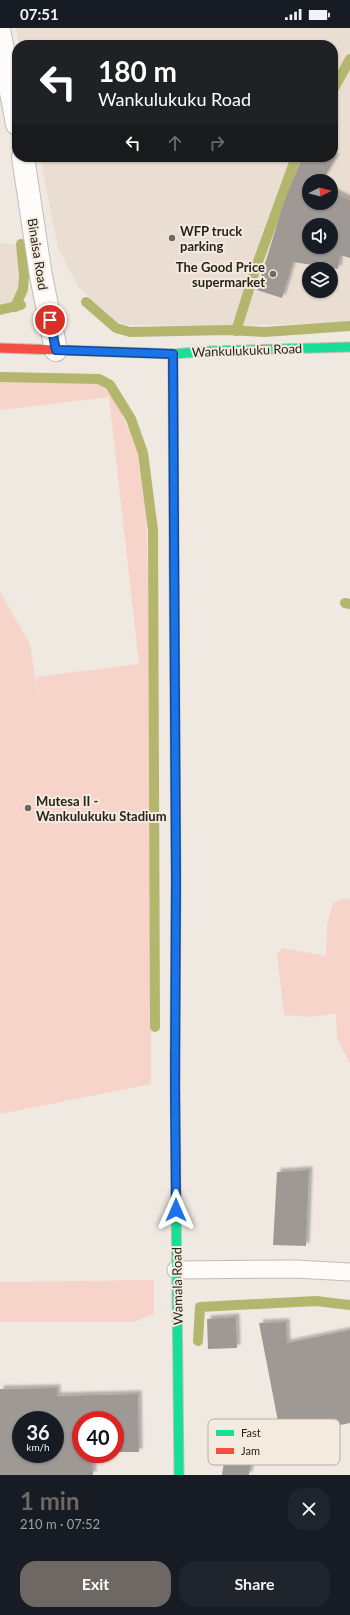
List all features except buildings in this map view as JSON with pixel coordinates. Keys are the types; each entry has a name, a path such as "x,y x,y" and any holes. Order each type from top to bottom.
{"street":[{"path":"0,34 12,98"},
{"name":"Binaisa Road","path":"24,162 41,276 56,350"},
{"name":"Wankulukuku Road","path":"0,348 173,354 211,351 350,347"},
{"name":"Wamala Road","path":"173,354 176,879 175,1088 178,1475"}],"lane":[{"path":"176,1270 295,1269 350,1272"}],"shaded area":[{"path":"16,28 350,28 350,322 232,326 126,325 112,319 79,288 58,248 41,162 338,162 338,40 18,40"},
{"path":"0,243 30,245 28,292 25,299 11,311 0,310"},
{"path":"0,381 99,384 113,397 136,444 146,504 151,700 151,1084 0,1114 0,592 30,644 38,696 36,677 139,664 109,397 0,410"},
{"path":"346,898 350,899 350,1064 337,1038 336,1013 312,1017 284,1015 277,954 283,948 326,956 327,924 333,903"},
{"path":"154,1280 154,1314 134,1322 0,1322 0,1282"}],"waterway":[{"path":"338,81 350,59"},
{"path":"236,331 256,267 294,162"},
{"path":"15,307 23,289 24,276 21,244"},
{"path":"86,302 116,328 130,332 228,330 265,332 350,326"},
{"path":"0,310 21,305"},
{"path":"0,377 99,379 110,385 131,419 143,453 153,530 155,1027"},
{"path":"345,603 350,604"},
{"path":"198,1341 200,1307 316,1301 350,1305"}],"traffic: fast":[{"path":"147,353 173,354 211,351 350,347"},
{"path":"174,563 176,879 175,1055"},
{"path":"176,1199 179,1475"}],"traffic: jam":[{"path":"0,348 147,353"},
{"path":"173,354 174,563"},
{"path":"175,1055 176,1199"}],"place":[{"name":"WFP truck parking","path":"172,238"},
{"name":"The Good Price supermarket","path":"273,274"},
{"name":"Mutesa II - Wankulukuku Stadium","path":"28,808"}],"route":[{"path":"50,320 56,350 173,354 176,1210"}]}
